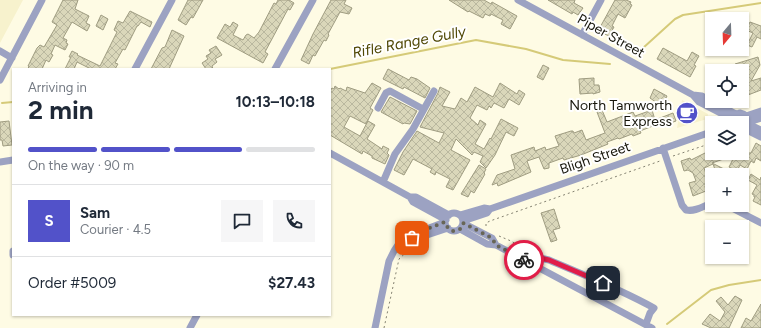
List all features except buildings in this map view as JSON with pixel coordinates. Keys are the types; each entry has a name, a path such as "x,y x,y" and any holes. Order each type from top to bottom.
{"street":[{"path":"0,80 42,0"},
{"path":"136,68 172,0"},
{"path":"276,68 313,0"},
{"name":"Piper Street","path":"518,0 693,96 699,102 724,116"},
{"path":"582,35 601,0"},
{"path":"0,51 12,58"},
{"path":"378,108 386,94 390,91 423,110"},
{"path":"383,182 393,158 413,129 434,91"},
{"path":"749,121 761,111"},
{"path":"749,123 761,118"},
{"path":"749,125 761,130"},
{"path":"749,127 761,137"},
{"name":"Bligh Street","path":"462,222 487,213 490,209 705,133"},
{"path":"663,148 682,205 686,210 696,210 705,206"},
{"path":"331,154 410,197 413,202 447,221 453,231 462,222"},
{"path":"0,162 12,160"},
{"name":"Bligh Street","path":"462,222 484,208 490,209"},
{"path":"740,212 761,223"},
{"path":"375,328 389,261 398,245 422,234 424,230 447,221 456,213 462,222 487,244 496,245 529,263 649,326 650,313 654,308 643,302 549,260 540,258 529,263"},
{"path":"478,231 480,216"},
{"path":"462,222 492,238 496,245"},
{"path":"190,328 196,316"}],"path":[{"path":"485,235 487,231 486,223 490,221 705,145"},
{"path":"384,328 399,259 416,243"}],"shaded area":[{"path":"0,0 23,0 0,43"},
{"path":"682,100 708,114 708,116 705,116 705,120 677,128"}],"waterway":[{"name":"Rifle Range Gully","path":"643,48 675,19 683,15 761,3"},
{"name":"Rifle Range Gully","path":"331,69 476,40 526,49 563,60 610,64"},
{"name":"Rifle Range Gully","path":"2,103 12,102"},
{"path":"667,324 711,290 729,285 761,280"}],"way so far":[{"path":"412,238 422,234 424,230 445,222 446,226 453,231 460,229 463,223 492,238 496,245 524,260"}],"place":[{"name":"North Tamworth Express","path":"687,113"}],"route":[{"path":"524,260 529,263 540,258 549,260 603,283"}]}
